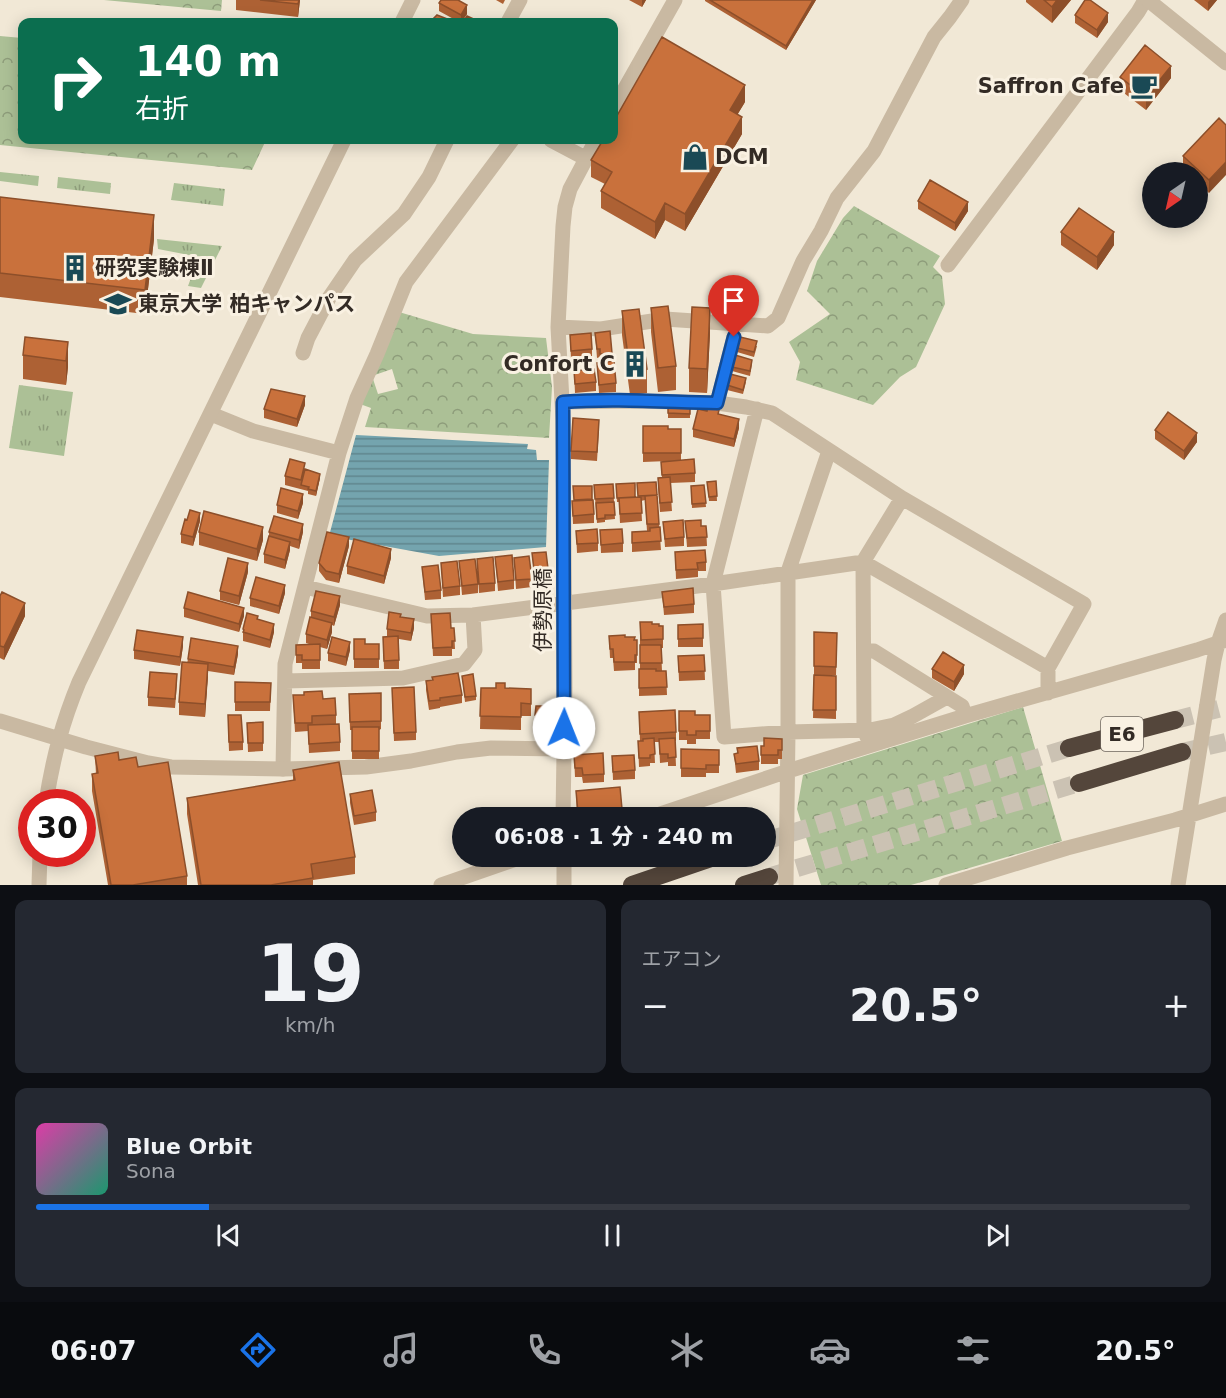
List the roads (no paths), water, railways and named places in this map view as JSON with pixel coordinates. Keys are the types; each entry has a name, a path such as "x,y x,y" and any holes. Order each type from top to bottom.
{"highway":[{"name":"E6","path":"1069,748 1175,720"},
{"name":"E6","path":"1079,783 1182,752"},
{"path":"632,885 685,867"},
{"path":"744,885 769,877"}],"street":[{"path":"404,18 413,0"},
{"path":"510,18 520,0"},
{"path":"618,101 675,0"},
{"path":"558,327 601,329 665,319 768,326 778,318 802,261 821,231 837,198 874,152 934,37 962,0"},
{"path":"948,266 1147,0 1226,63"},
{"path":"48,789 58,739 79,682 342,144"},
{"path":"303,353 329,298 355,260 404,214 429,177 445,144"},
{"path":"283,769 285,664 339,453 357,398 406,282 509,144"},
{"path":"559,144 585,158"},
{"name":"伊勢原橋","path":"563,807 563,402 558,327 565,207 570,189 594,144"},
{"path":"717,403 734,337"},
{"path":"563,402 579,400 717,403 772,413 902,498 1084,604 1048,668 1048,693"},
{"path":"757,409 713,584 724,737 864,730 894,725 946,697"},
{"path":"211,414 253,431 339,453"},
{"path":"786,885 788,572 829,451"},
{"path":"871,745 864,730 863,562 902,498"},
{"path":"305,587 427,616 473,615 863,562 1048,668"},
{"path":"285,681 403,678 465,664 475,650 473,615"},
{"path":"1178,885 1226,620"},
{"path":"681,807 965,716 1222,642"},
{"path":"864,651 874,651 962,706 965,716"},
{"path":"0,721 58,739 171,767 283,769 366,767 491,748 563,749"},
{"path":"946,885 1067,848 1226,804"},
{"path":"39,885 40,867"},
{"path":"441,885 493,867"},
{"path":"564,867 564,885"}],"water":[{"path":"356,435 528,444 527,449 536,450 537,460 549,460 546,547 439,556 329,536"}],"tunnel":[{"path":"1175,720 1226,707"},
{"path":"1182,752 1226,742"},
{"path":"776,838 1069,748"},
{"path":"771,876 1079,783"}],"place":[{"name":"Saffron Cafe","path":"1144,86"},
{"name":"DCM","path":"695,157"},
{"name":"研究実験棟Ⅱ","path":"75,268"},
{"name":"東京大学 柏キャンパス","path":"118,304"},
{"name":"Confort C","path":"635,364"}]}
